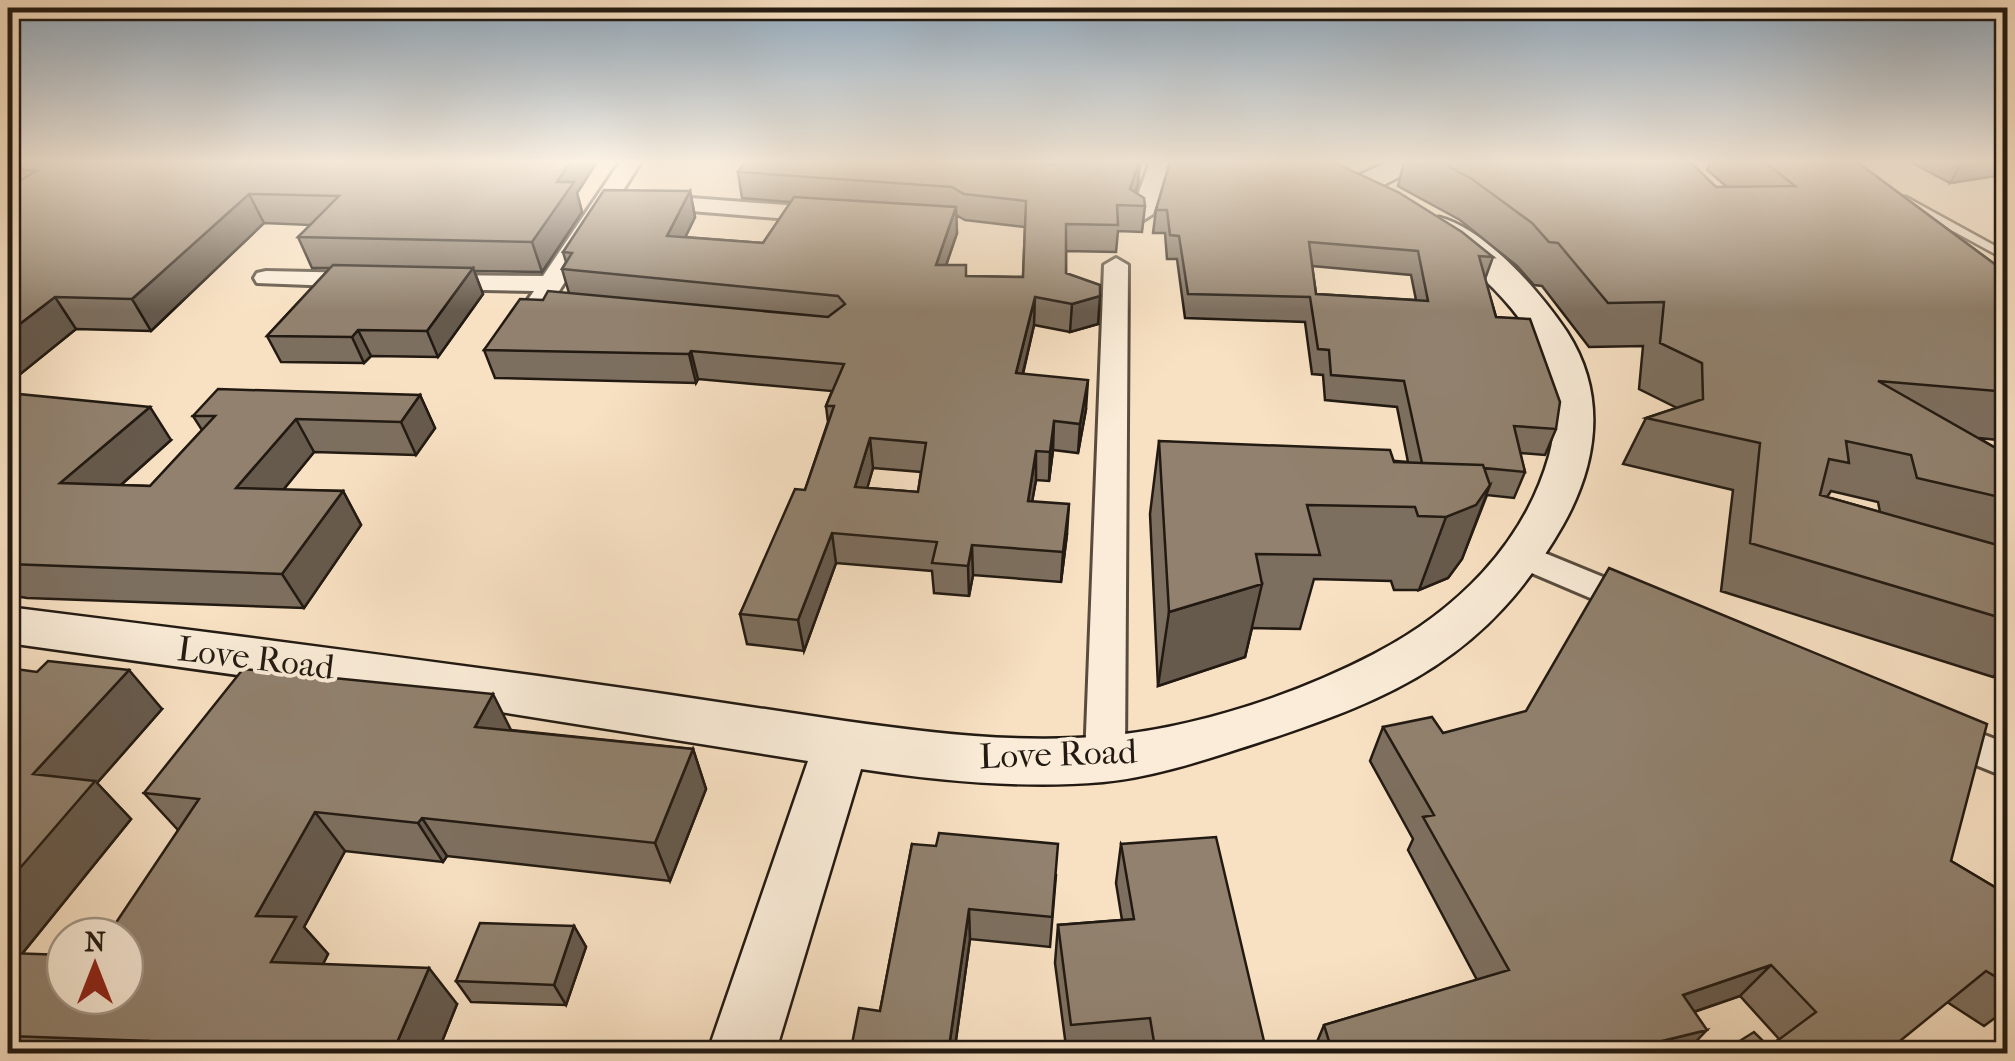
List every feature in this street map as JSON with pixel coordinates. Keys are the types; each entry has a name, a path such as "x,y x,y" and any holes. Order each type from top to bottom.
{"main road":[{"name":"Love Road","path":"8,626 436,682 953,757 1105,759 1183,745 1306,708 1422,652 1490,602 1526,558 1558,492 1572,447 1575,396 1562,354 1526,301 1483,257 1406,212"},
{"path":"741,1054 842,742"}],"street":[{"path":"596,311 537,305 598,212"},
{"path":"780,212 857,217"},
{"path":"1105,759 1116,265"},
{"path":"266,278 380,280"},
{"path":"418,281 551,284"},
{"path":"1526,558 1668,618"},
{"path":"1900,717 2008,762"}],"lane":[{"path":"1924,212 2008,258"}],"building":[{"path":"8,212 229,212 132,299 55,297 8,333"},
{"path":"323,212 553,212 532,242 298,237"},
{"path":"590,212 680,212 667,236 763,243 784,212 954,212 936,265 966,265 966,276 1023,277 1026,212 1117,212 1118,225 1066,224 1066,273 1100,285 1100,296 1072,304 1035,297 1016,373 1088,380 1080,424 1054,421 1050,452 1036,451 1028,501 1069,504 1063,552 972,545 968,566 932,563 937,542 832,533 798,620 740,614 795,489 805,490 834,406 826,406 844,364 691,351 689,354 484,350 520,299 543,300 548,291 828,317 845,304 838,296 562,269 572,253 563,252","holes":["870,438 926,443 918,492 855,487"]},
{"path":"1167,212 1429,212 1493,257 1479,256 1496,317 1530,319 1560,402 1556,429 1514,426 1525,472 1483,465 1422,463 1404,381 1331,375 1329,350 1318,349 1310,297 1188,294 1179,236 1170,235","holes":["1309,242 1418,251 1428,301 1316,294"]},
{"path":"1516,212 1924,212 2008,274 2008,392 1878,381 1994,447 2008,450 2008,499 1917,478 1911,455 1846,441 1849,463 1829,459 1820,495 2008,548 2008,620 1750,543 1760,443 1646,418 1703,399 1702,363 1660,343 1664,302 1608,303 1558,243 1549,242"},
{"path":"333,265 473,268 427,331 358,330 352,337 267,336"},
{"path":"218,389 420,395 401,422 296,419 236,488 343,491 282,574 8,564 8,393 150,407 60,483 150,486 215,416 193,416"},
{"path":"1159,441 1390,450 1394,462 1483,465 1490,485 1476,505 1446,517 1418,516 1415,507 1307,505 1320,555 1256,554 1262,584 1169,612"},
{"path":"1609,568 1987,724 1951,861 2008,895 2008,984 1986,971 1884,1054 1719,1054 1754,1032 1769,1047 1816,1012 1771,965 1683,995 1707,1030 1609,1054 1333,1054 1324,1025 1509,970 1423,817 1434,815 1383,727 1432,717 1443,733 1526,711"},
{"path":"48,661 129,670 33,774 95,781 8,882 8,668 37,672"},
{"path":"243,669 493,694 475,727 693,749 655,843 422,818 418,823 315,812 256,916 296,917 271,962 429,968 392,1054 141,1054 148,1041 8,1036 9,953 45,954 45,1016 145,1016 145,916 120,916 199,799 144,793"},
{"path":"939,833 1058,844 1052,917 969,909 948,1054 850,1054 859,1008 880,1011 912,844 936,846"},
{"path":"1216,837 1267,1054 1156,1054 1150,1018 1071,1025 1058,925 1134,919 1121,844"},
{"path":"480,923 574,926 554,985 456,981"}]}
